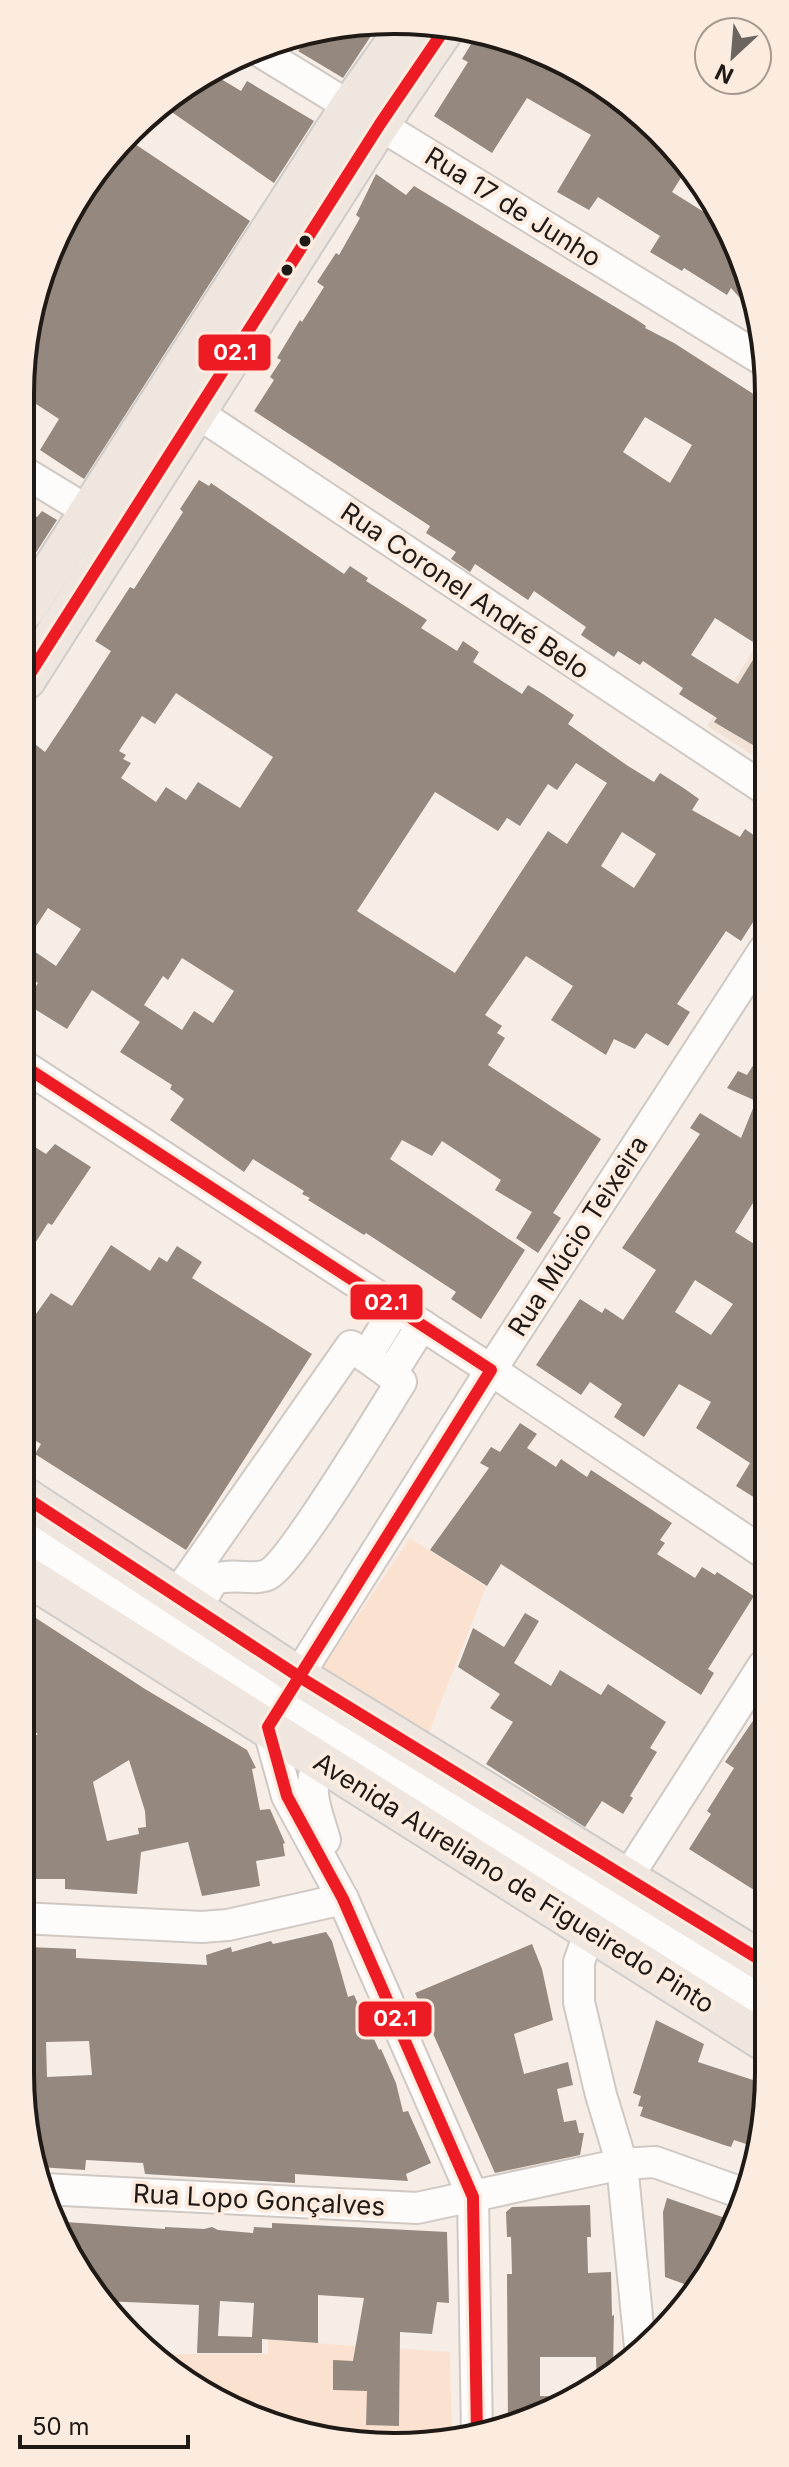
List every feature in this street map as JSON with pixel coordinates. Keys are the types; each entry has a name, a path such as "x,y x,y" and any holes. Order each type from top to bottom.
{"main road":[{"path":"34,666 181,402 365,115 403,34"},
{"path":"365,115 437,37"},
{"path":"34,596 88,511 181,402"},
{"name":"Avenida Aureliano de Figueiredo Pinto","path":"34,1503 186,1602 283,1702 319,1760 611,1906 755,1958"},
{"name":"Avenida Aureliano de Figueiredo Pinto","path":"34,1579 283,1702 611,1906 755,2034"}],"street":[{"name":"Rua 17 de Junho","path":"269,57 753,354"},
{"name":"Rua Coronel André Belo","path":"181,402 755,782"},
{"path":"34,478 88,511"},
{"name":"Rua Múcio Teixeira","path":"283,1702 491,1370 755,964"},
{"path":"34,1073 491,1370 755,1547"},
{"path":"366,1357 396,1308"},
{"path":"391,1374 422,1325"},
{"path":"186,1602 213,1580 215,1568 351,1346 401,1382 298,1541 277,1568 265,1576 215,1568"},
{"path":"34,1542 283,1702 287,1796 343,1899 473,2197 477,2423"},
{"path":"639,2337 622,2164 601,2095 579,2002 579,1962 584,1948 755,1679"},
{"path":"319,1760 312,1776 311,1790 343,1899"},
{"path":"34,1919 202,1927 228,1925 343,1899"},
{"path":"611,1906 755,1997"},
{"name":"Rua Lopo Gonçalves","path":"54,2190 417,2208 622,2164 655,2162 735,2191"}],"shaded area":[{"path":"755,647 755,757 707,726"},
{"path":"410,1538 486,1587 425,1743 317,1676"},
{"path":"268,2340 450,2352 452,2428 371,2432 301,2421 235,2396 169,2354 268,2354"}],"building":[{"path":"372,35 343,78 298,51 301,48 299,47 324,41"},
{"path":"472,43 532,61 575,82 632,123 682,176 672,192 707,214 728,257 743,301 731,288 727,295 684,268 682,271 650,252 660,236 598,197 589,210 557,192 591,135 527,98 492,153 434,116 468,62 462,59"},
{"path":"220,79 241,91 247,81 314,121 274,183 171,111"},
{"path":"136,144 250,221 84,479 40,450 59,419 34,403 37,347 46,301 61,257 82,214 108,175"},
{"path":"376,174 406,195 414,186 755,395 755,643 715,618 691,655 738,684 755,657 755,746 714,722 717,718 679,694 683,688 643,661 640,665 618,651 614,657 581,635 586,627 534,591 528,600 475,564 470,572 451,559 456,552 426,533 430,526 254,411 274,380 270,377 281,360 277,358 324,287 317,282 336,253 339,255 360,218 356,215","holes":["645,417 692,445 670,483 623,452"]},
{"path":"199,480 209,486 211,483 344,574 350,566 368,578 366,581 427,620 421,628 457,651 463,641 479,652 473,662 522,694 528,685 574,715 568,724 628,766 654,782 660,773 685,789 699,799 692,810 740,837 745,829 755,836 755,919 741,941 726,931 677,1004 690,1012 668,1046 646,1033 635,1049 614,1039 606,1055 551,1020 573,986 526,956 485,1015 502,1026 497,1033 505,1038 488,1065 601,1139 553,1213 561,1218 538,1253 516,1238 532,1212 495,1190 501,1180 442,1141 432,1156 402,1140 390,1159 525,1250 481,1319 451,1299 456,1292 366,1233 364,1235 308,1200 310,1198 302,1194 304,1191 253,1159 244,1172 170,1120 184,1099 170,1089 172,1085 120,1052 140,1022 92,990 67,1029 34,1009 34,989 38,983 34,980 34,951 56,966 81,929 48,908 34,929 34,743 45,752 111,651 95,641 130,587 134,589 183,512 180,509","holes":["176,693 273,757 240,808 198,782 186,800 166,787 156,802 121,778 131,763 123,759 126,755 119,751 142,716 155,724","576,763 607,783 567,844 548,831 455,973 357,911 435,792 498,831 507,818 520,826 548,784 557,790","622,832 656,854 634,888 601,866","182,958 234,991 213,1023 194,1011 182,1030 144,1005 163,976 168,980"]},
{"path":"42,511 57,520 34,556 34,515 37,517"},
{"path":"755,1062 755,1101 727,1088 738,1071 747,1075"},
{"path":"755,1103 755,1204 735,1232 755,1244 755,1498 736,1486 750,1463 696,1428 711,1402 679,1384 644,1437 614,1417 622,1404 590,1382 581,1395 536,1365 580,1299 602,1313 605,1308 623,1320 656,1270 622,1248 700,1134 690,1128 700,1113 741,1138","holes":["695,1280 733,1304 711,1335 675,1312"]},
{"path":"55,1144 91,1167 52,1225 48,1223 34,1245 34,1146 46,1154"},
{"path":"111,1245 150,1271 159,1257 167,1262 177,1246 202,1262 192,1278 312,1354 186,1550 35,1454 41,1444 34,1440 34,1317 51,1293 72,1306"},
{"path":"520,1423 537,1434 527,1448 556,1467 561,1459 587,1477 591,1470 672,1523 660,1540 665,1543 657,1554 695,1578 702,1567 715,1575 717,1572 754,1596 708,1669 714,1673 701,1695 501,1564 487,1586 430,1550 489,1468 480,1463 491,1447 500,1452"},
{"path":"525,1613 539,1621 514,1663 551,1686 560,1670 601,1695 608,1684 666,1722 650,1748 657,1752 630,1796 633,1798 623,1814 602,1801 585,1827 486,1764 513,1722 490,1708 500,1694 458,1667 473,1628 504,1647"},
{"path":"34,1617 247,1750 256,1768 252,1769 260,1810 270,1809 285,1843 285,1856 256,1861 260,1886 202,1896 188,1842 141,1852 137,1894 65,1889 65,1879 34,1879 34,1736 38,1734 34,1732","holes":["129,1760 145,1811 146,1827 138,1828 139,1834 107,1841 93,1782"]},
{"path":"755,1718 755,1891 689,1849 711,1814 707,1811 734,1768 725,1762"},
{"path":"326,1932 332,1941 348,1997 354,1995 381,2049 396,2083 403,2112 408,2111 431,2163 406,2174 408,2181 295,2174 295,2183 145,2174 143,2163 86,2160 85,2170 46,2167 35,2096 34,1947 76,1949 76,1958 207,1965 206,1955 231,1947 232,1952 271,1941 273,1944","holes":["89,2041 92,2075 47,2077 46,2042"]},
{"path":"532,1944 542,1969 553,2020 514,2034 524,2074 568,2062 573,2085 557,2089 564,2122 576,2120 579,2133 584,2133 580,2155 495,2173 415,1993"},
{"path":"656,2020 704,2044 698,2062 755,2081 748,2145 734,2140 731,2147 640,2116 643,2107 638,2106 641,2096 633,2093"},
{"path":"667,2198 724,2218 707,2253 686,2285 665,2277 663,2212"},
{"path":"590,2205 588,2273 611,2272 613,2360 596,2371 596,2357 540,2357 540,2396 553,2396 508,2415 507,2274 512,2274 511,2237 507,2237 506,2212 512,2207"},
{"path":"66,2222 165,2229 212,2227 253,2233 254,2227 272,2228 272,2223 447,2232 449,2303 437,2302 432,2334 400,2332 399,2426 366,2425 367,2391 333,2390 333,2360 353,2361 364,2298 318,2295 318,2343 262,2339 262,2353 197,2353 199,2305 116,2302 82,2253","holes":["220,2301 254,2303 252,2337 218,2336"]}],"transit line":[{"name":"02.1","path":"34,667 380,124 439,37"},
{"name":"02.1","path":"34,1073 491,1370 268,1727 287,1796 343,1899 473,2197 477,2423"},
{"name":"02.1","path":"34,1503 298,1676 755,1957"}]}
